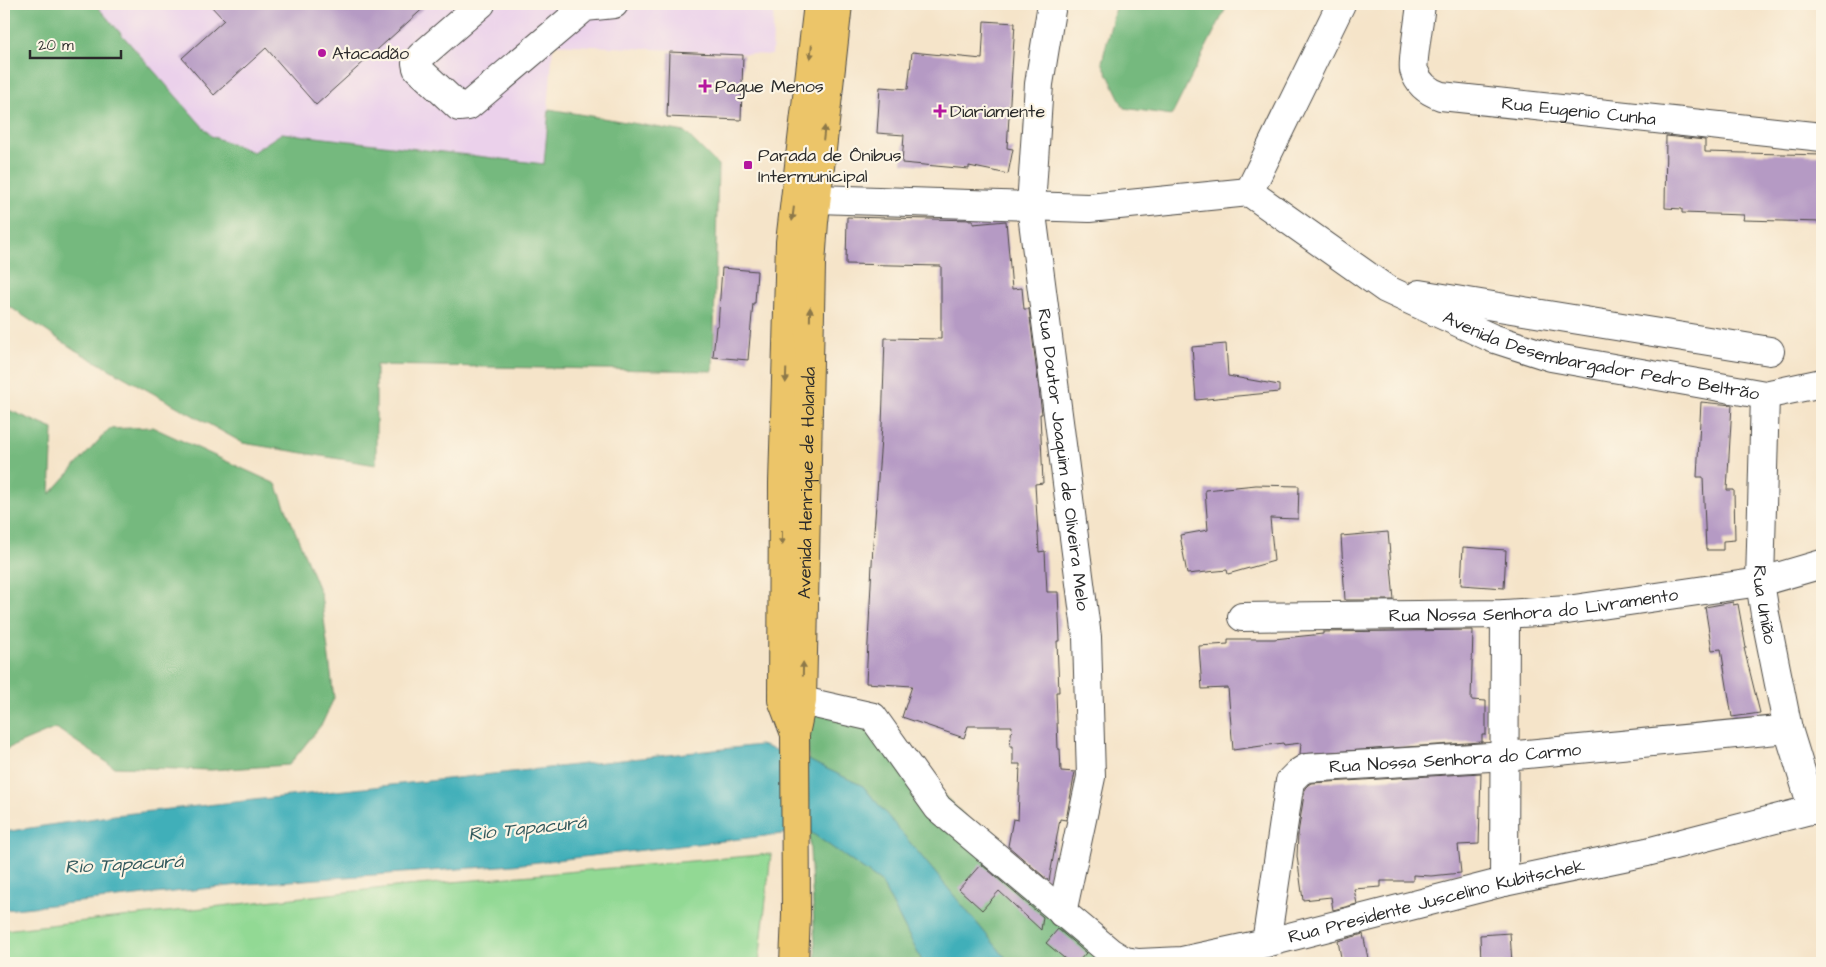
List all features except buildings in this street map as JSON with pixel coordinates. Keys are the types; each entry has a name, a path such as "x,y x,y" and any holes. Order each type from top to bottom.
{"main road":[{"path":"795,734 782,700 782,482 790,242 818,4"},
{"name":"Avenida Henrique de Holanda","path":"794,963 796,915 795,734 802,701 811,264 838,4"}],"street":[{"path":"481,4 417,60 416,63 417,68 459,107 468,106 585,7 614,4"},
{"name":"Rua Doutor Joaquim de Oliveira Melo","path":"1052,4 1039,84 1031,206 1087,636 1091,777 1062,913"},
{"path":"817,199 1089,208 1250,192 1340,4"},
{"name":"Rua Eugenio Cunha","path":"1421,4 1414,69 1422,84 1430,92 1441,96 1822,137"},
{"name":"Avenida Desembargador Pedro Beltrão","path":"1250,192 1386,289 1492,338 1551,358 1765,395 1822,384"},
{"name":"Avenida Desembargador Pedro Beltrão","path":"1386,289 1770,351"},
{"name":"Rua União","path":"1765,395 1760,582 1788,730 1818,808"},
{"name":"Rua Nossa Senhora do Livramento","path":"1242,617 1505,614 1567,610 1760,582 1822,564"},
{"path":"1504,882 1506,756 1505,614"},
{"name":"Rua Presidente Juscelino Kubitschek","path":"802,701 873,717 938,808 1110,952 1125,961 1139,963 1182,961 1266,943 1504,882 1647,852 1818,808"},
{"name":"Rua Nossa Senhora do Carmo","path":"1266,943 1290,781 1306,768 1506,756 1788,730"}],"shaded area":[{"path":"95,4 774,4 772,55 553,44 544,164 283,133 253,152 211,136"}],"green space":[{"path":"4,4 95,4 211,136 253,152 282,133 544,164 549,109 685,132 718,165 713,371 376,365 376,465 243,443 75,350 4,303"},
{"path":"1116,4 1228,4 1172,115 1124,108 1102,62"},
{"path":"4,408 53,429 50,494 109,429 152,427 276,484 321,595 334,698 322,724 289,765 211,770 114,767 56,728 4,750"},
{"path":"808,710 869,722 1115,963 1010,963 863,786 808,760"},
{"path":"809,831 881,882 923,963 816,963"},
{"path":"771,854 759,963 4,963 4,930 384,888"}],"water":[{"name":"Rio Tapacurá","path":"760,745 808,760 863,786 1010,963 923,963 881,882 809,831 513,865 249,884 4,910 4,832 115,815"}],"place":[{"name":"Atacadão","path":"322,53"},
{"name":"Pague Menos","path":"705,86"},
{"name":"Diariamente","path":"940,111"},
{"name":"Parada de Ônibus Intermunicipal","path":"748,165"}]}
